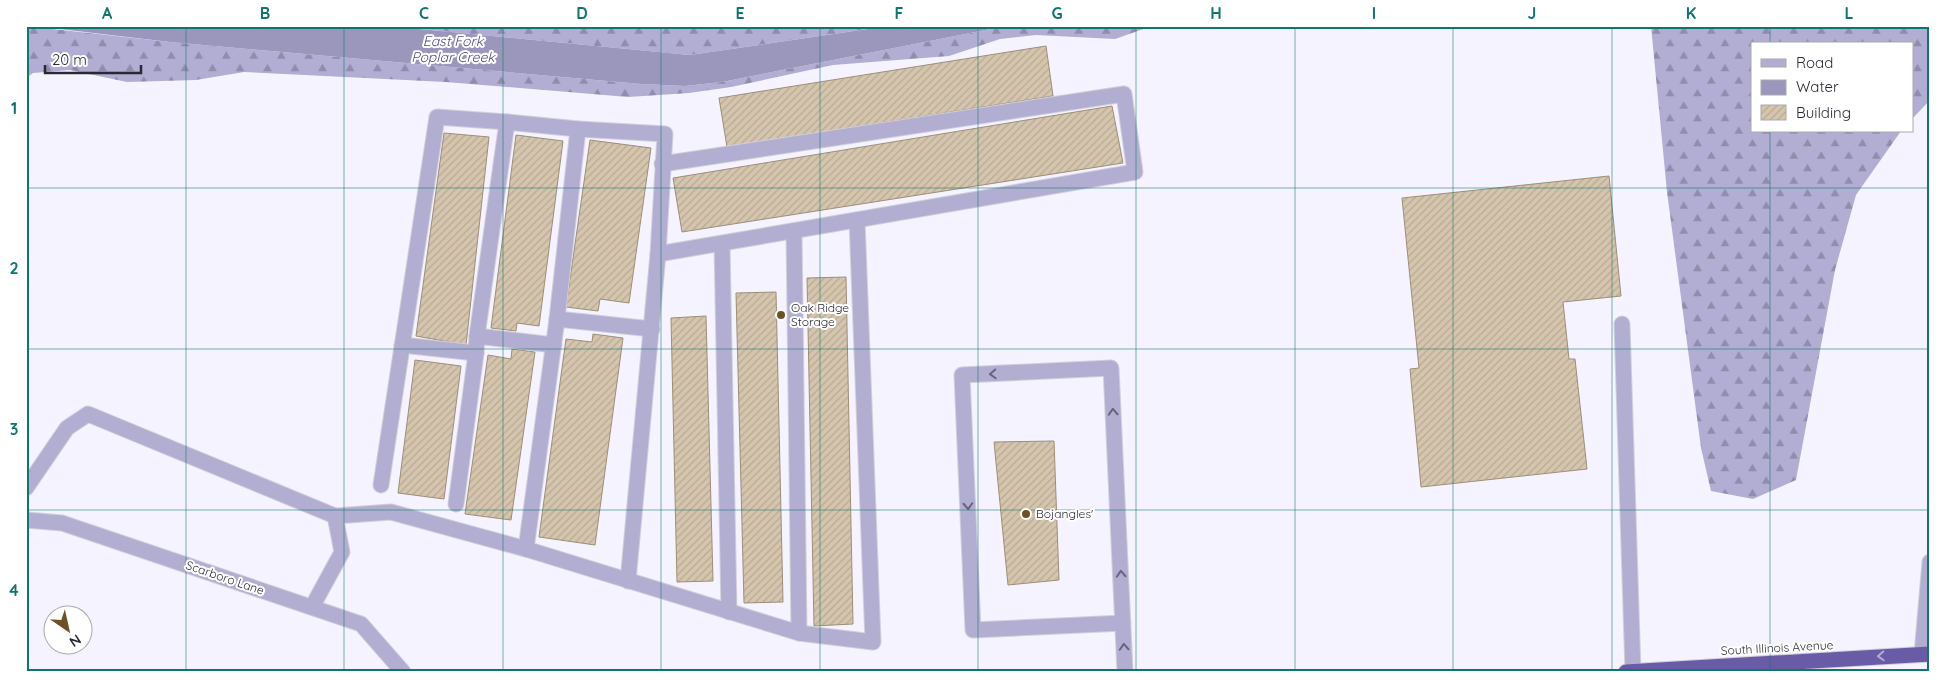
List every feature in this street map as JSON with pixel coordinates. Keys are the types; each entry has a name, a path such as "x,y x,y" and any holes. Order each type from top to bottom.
{"highway":[{"name":"South Illinois Avenue","path":"1626,672 1926,654"}],"street":[{"path":"658,254 1135,172 1124,94 662,164"},
{"path":"381,485 437,117 665,134 652,329 628,581"},
{"path":"456,504 507,122"},
{"path":"526,549 554,345 578,129"},
{"path":"26,488 67,428 88,414 335,516 391,512 526,549 799,633 874,642 857,220"},
{"path":"794,231 799,633"},
{"path":"722,244 729,612"},
{"path":"557,319 652,329"},
{"path":"1622,324 1633,671"},
{"path":"477,336 554,345"},
{"path":"402,345 476,353"},
{"path":"1123,623 973,630 962,375 1111,368 1123,623 1125,672"},
{"path":"312,608 342,552 335,516"},
{"name":"Scarboro Lane","path":"26,520 62,523 361,624 403,672"},
{"path":"1926,654 1930,562"}],"green space":[{"path":"26,26 170,42 641,84 685,86 722,82 1006,26 1152,26 1115,39 1036,35 1000,39 949,56 833,65 731,87 689,93 628,97 446,82 244,72 196,80 127,82 70,70 33,73 26,78"},
{"path":"389,26 888,26 690,55"},
{"path":"1651,26 1930,26 1930,100 1914,117 1914,42 1751,42 1751,132 1900,132 1856,195 1835,270 1796,480 1753,499 1711,491 1701,448 1667,192"}],"water":[{"name":"East Fork Poplar Creek","path":"34,26 389,26 690,55 888,26 1006,26 722,82 685,86 641,84 170,42"}],"building":[{"path":"1046,46 1053,96 727,147 719,98"},
{"path":"1112,106 1123,163 682,232 673,178"},
{"path":"444,133 489,137 466,345 416,336"},
{"path":"516,135 563,141 539,326 517,323 516,331 491,328"},
{"path":"590,140 651,148 629,303 600,299 598,311 566,307"},
{"path":"1609,176 1621,296 1563,302 1569,359 1575,359 1587,469 1421,487 1410,369 1419,368 1402,198"},
{"path":"846,277 853,624 814,626 807,278"},
{"path":"776,292 783,602 744,603 736,293"},
{"path":"706,316 713,581 677,582 671,318"},
{"path":"593,334 623,338 595,545 539,537 566,339 592,342"},
{"path":"512,349 535,352 511,520 465,514 488,355 511,359"},
{"path":"415,360 461,366 444,499 398,493"},
{"path":"1054,441 1059,580 1008,585 994,442"}],"place":[{"name":"Oak Ridge Storage","path":"781,315"},
{"name":"Bojangles'","path":"1026,514"}]}
